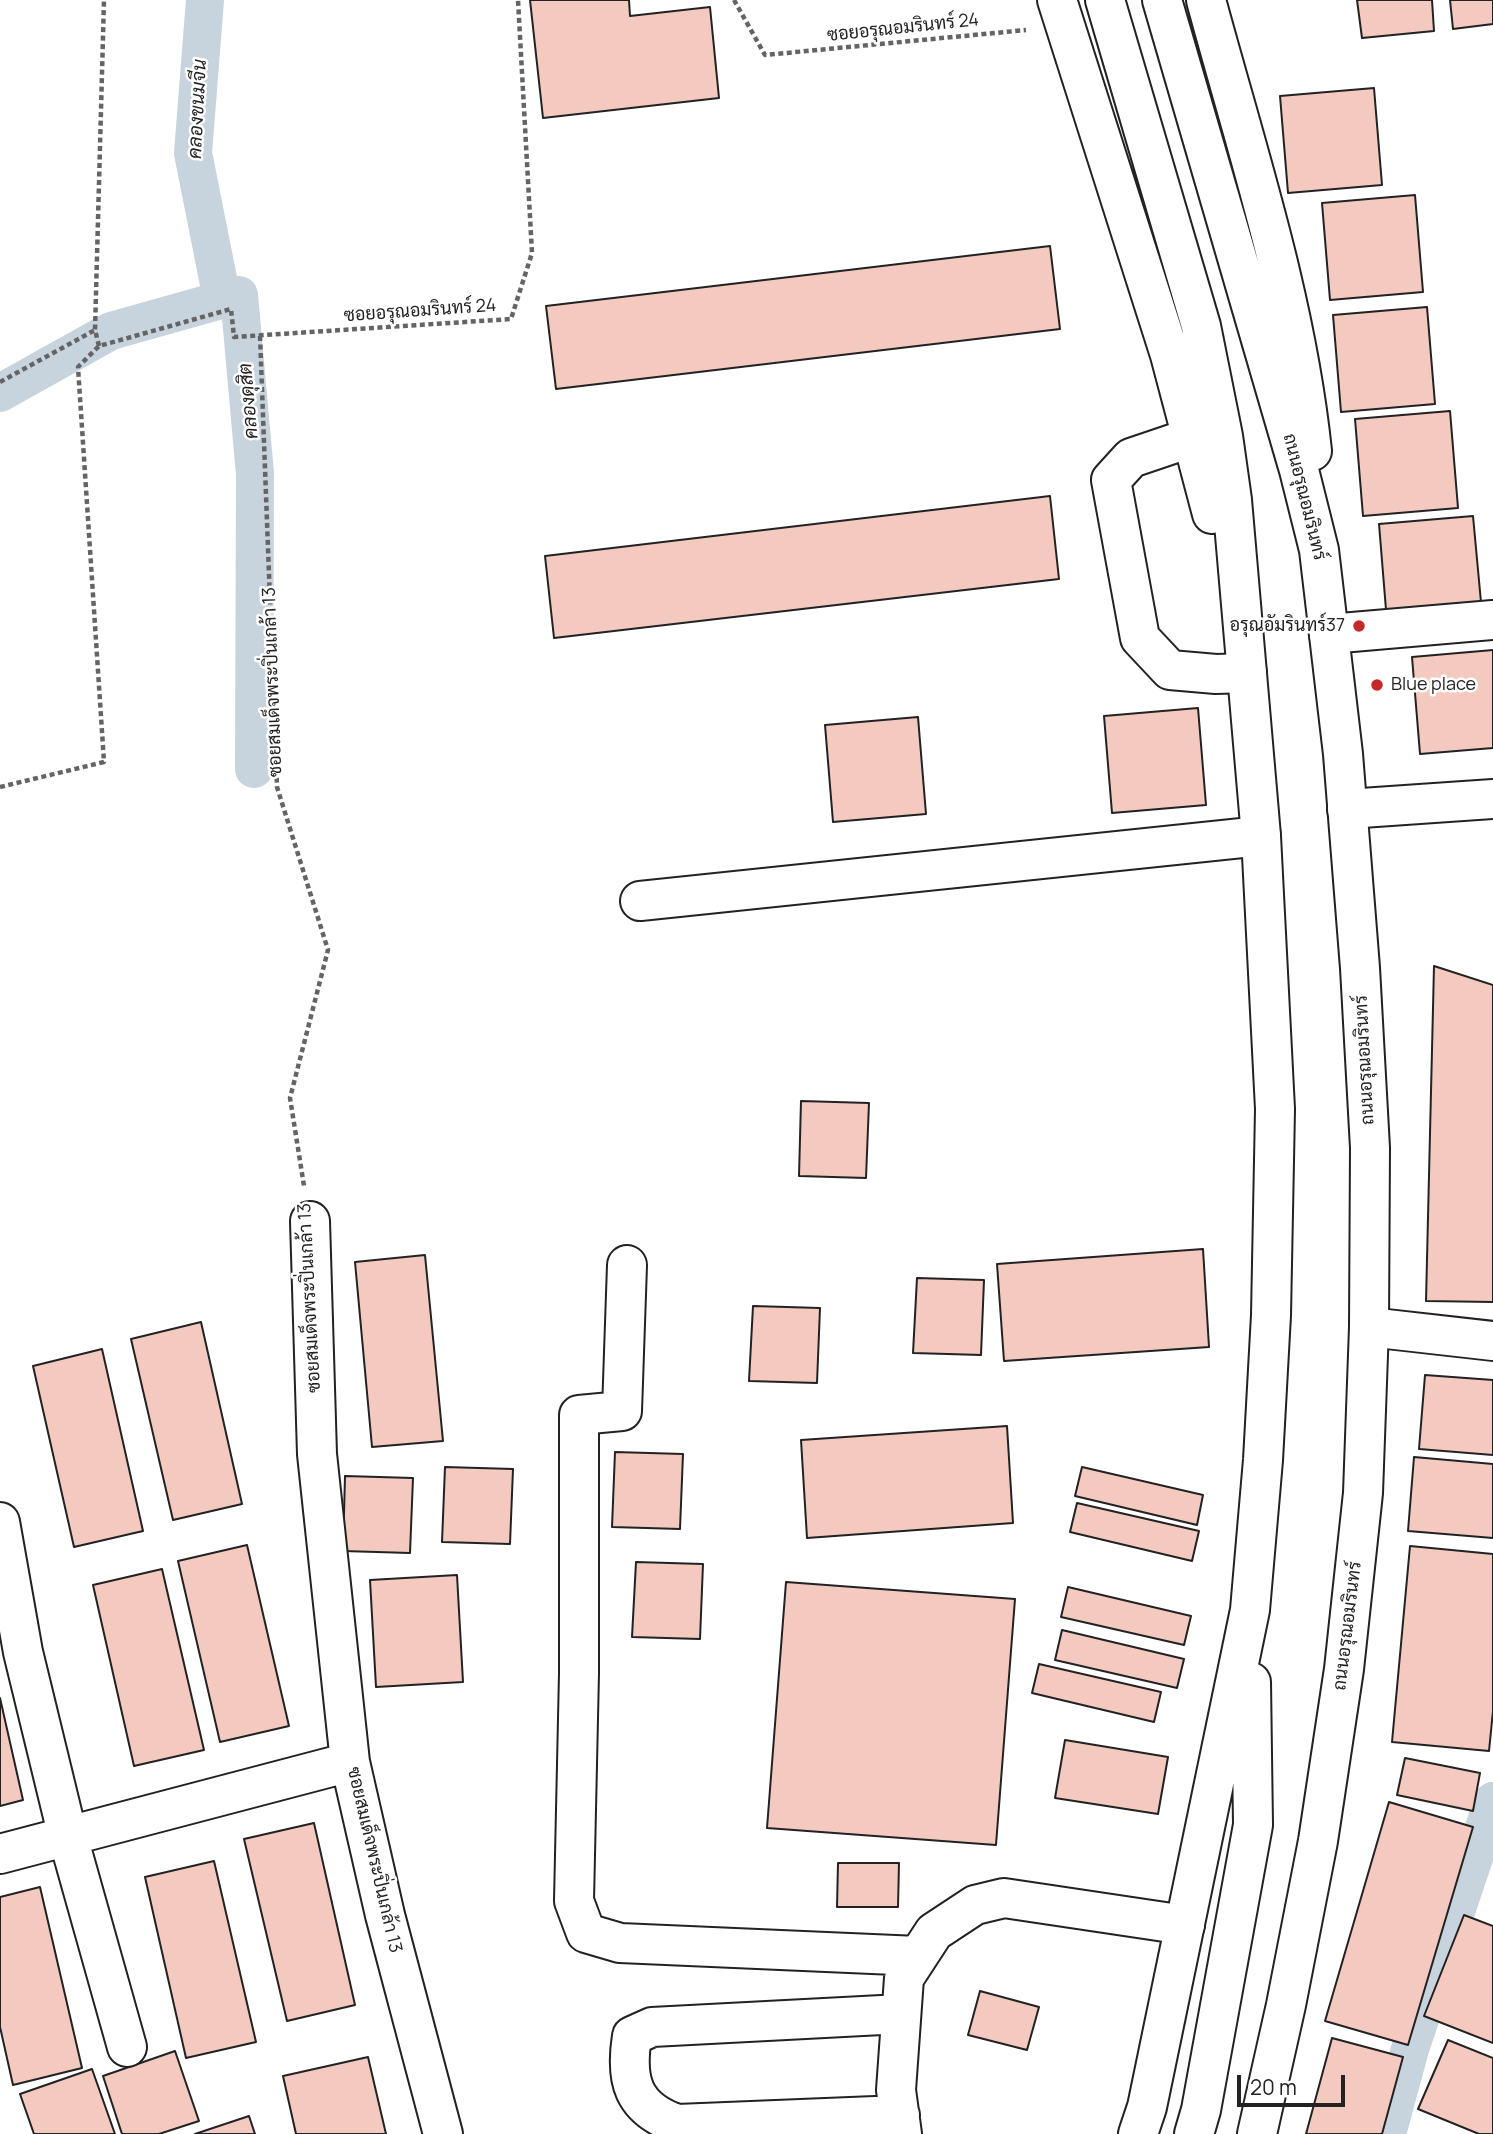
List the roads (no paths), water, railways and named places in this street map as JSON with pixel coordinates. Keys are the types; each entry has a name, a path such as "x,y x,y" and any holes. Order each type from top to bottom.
{"main road":[{"path":"1105,0 1186,271 1213,376 1232,500 1261,836 1275,1109 1271,1315 1263,1460 1250,1610 1253,1825 1198,2122"},
{"name":"ถนนอรุณอมรินทร์","path":"1162,0 1299,470 1319,550 1347,809 1360,968 1370,1148 1369,1327 1363,1493 1344,1669 1318,1842 1257,2134"},
{"path":"1206,0 1295,337 1306,398 1319,550"},
{"path":"1061,13 1124,203 1194,437 1246,659"},
{"path":"1194,437 1131,458 1111,480 1140,638 1170,670 1216,674 1246,659"},
{"path":"1329,634 1493,620"},
{"path":"1347,809 1493,799"},
{"path":"640,901 1261,836"},
{"name":"ซอยสมเด็จพระปิ่นเกล้า 13","path":"310,1221 317,1454 350,1762 385,1915 443,2134"},
{"path":"627,1265 622,1410 579,1415 579,1673 574,1901 586,1933 620,1943 918,1956"},
{"path":"1369,1327 1493,1341"},
{"path":"0,1522 23,1651 68,1838 127,2047"},
{"path":"1139,2134 1147,2107 1250,1610"},
{"path":"0,1854 350,1762"},
{"path":"901,2014 652,2027 632,2036 628,2060 636,2095 658,2117 677,2124 901,2124 896,2090 904,1978 934,1932 975,1905 1004,1898 1185,1925"}],"waterway":[{"name":"คลองขนมจีน","path":"205,0 193,153 222,299"},
{"name":"คลองดุสิต","path":"0,393 111,331 239,295 255,474 254,769"},
{"path":"1387,2134 1410,2049 1493,1801"}],"place":[{"name":"อรุณอัมรินทร์37","path":"1359,626"},
{"name":"Blue place","path":"1377,685"}]}
